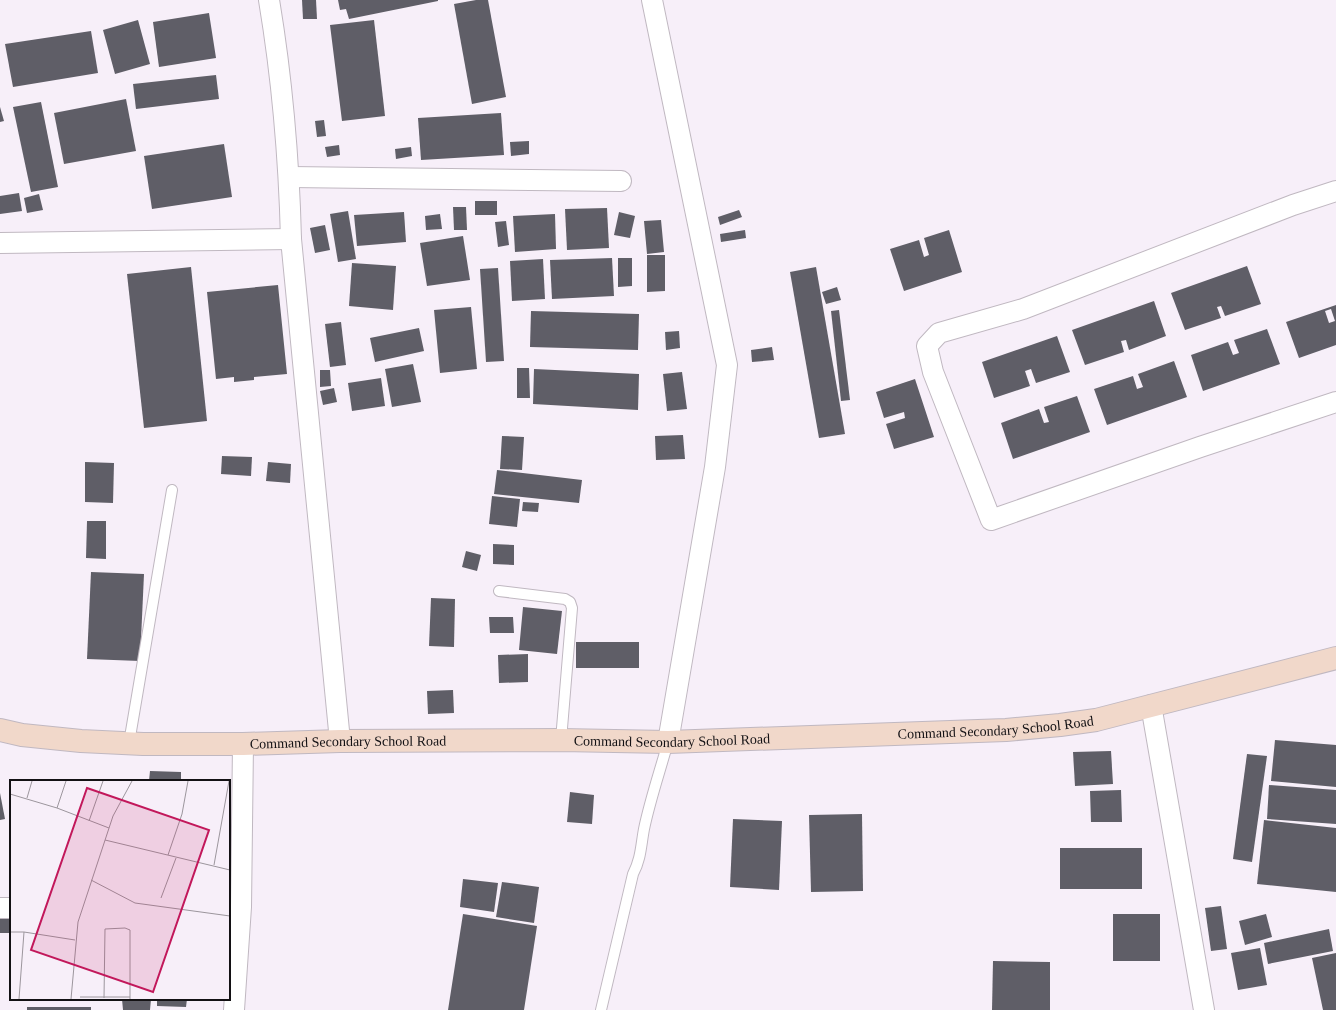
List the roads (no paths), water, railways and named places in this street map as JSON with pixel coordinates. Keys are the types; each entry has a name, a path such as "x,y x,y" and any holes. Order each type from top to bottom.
{"main road":[{"name":"Command Secondary School Road","path":"0,730 22,735 129,744 561,740 668,742 1006,730 1096,720 1336,658"}],"street":[{"path":"269,0 274,28 290,177 291,239 340,741"},
{"path":"652,0 727,366 715,467 668,742"},
{"path":"290,177 621,181"},
{"path":"1336,192 1293,205 1023,308 939,333 927,346 933,372 991,520 1200,447 1336,402"},
{"path":"0,243 291,239"},
{"path":"1151,705 1204,1010"},
{"path":"234,1010 235,908 243,744"}],"lane":[{"path":"129,744 172,490"},
{"path":"499,591 565,599 570,602 572,608 561,740"},
{"path":"600,1010 634,874 638,866 644,829 668,742"}]}
